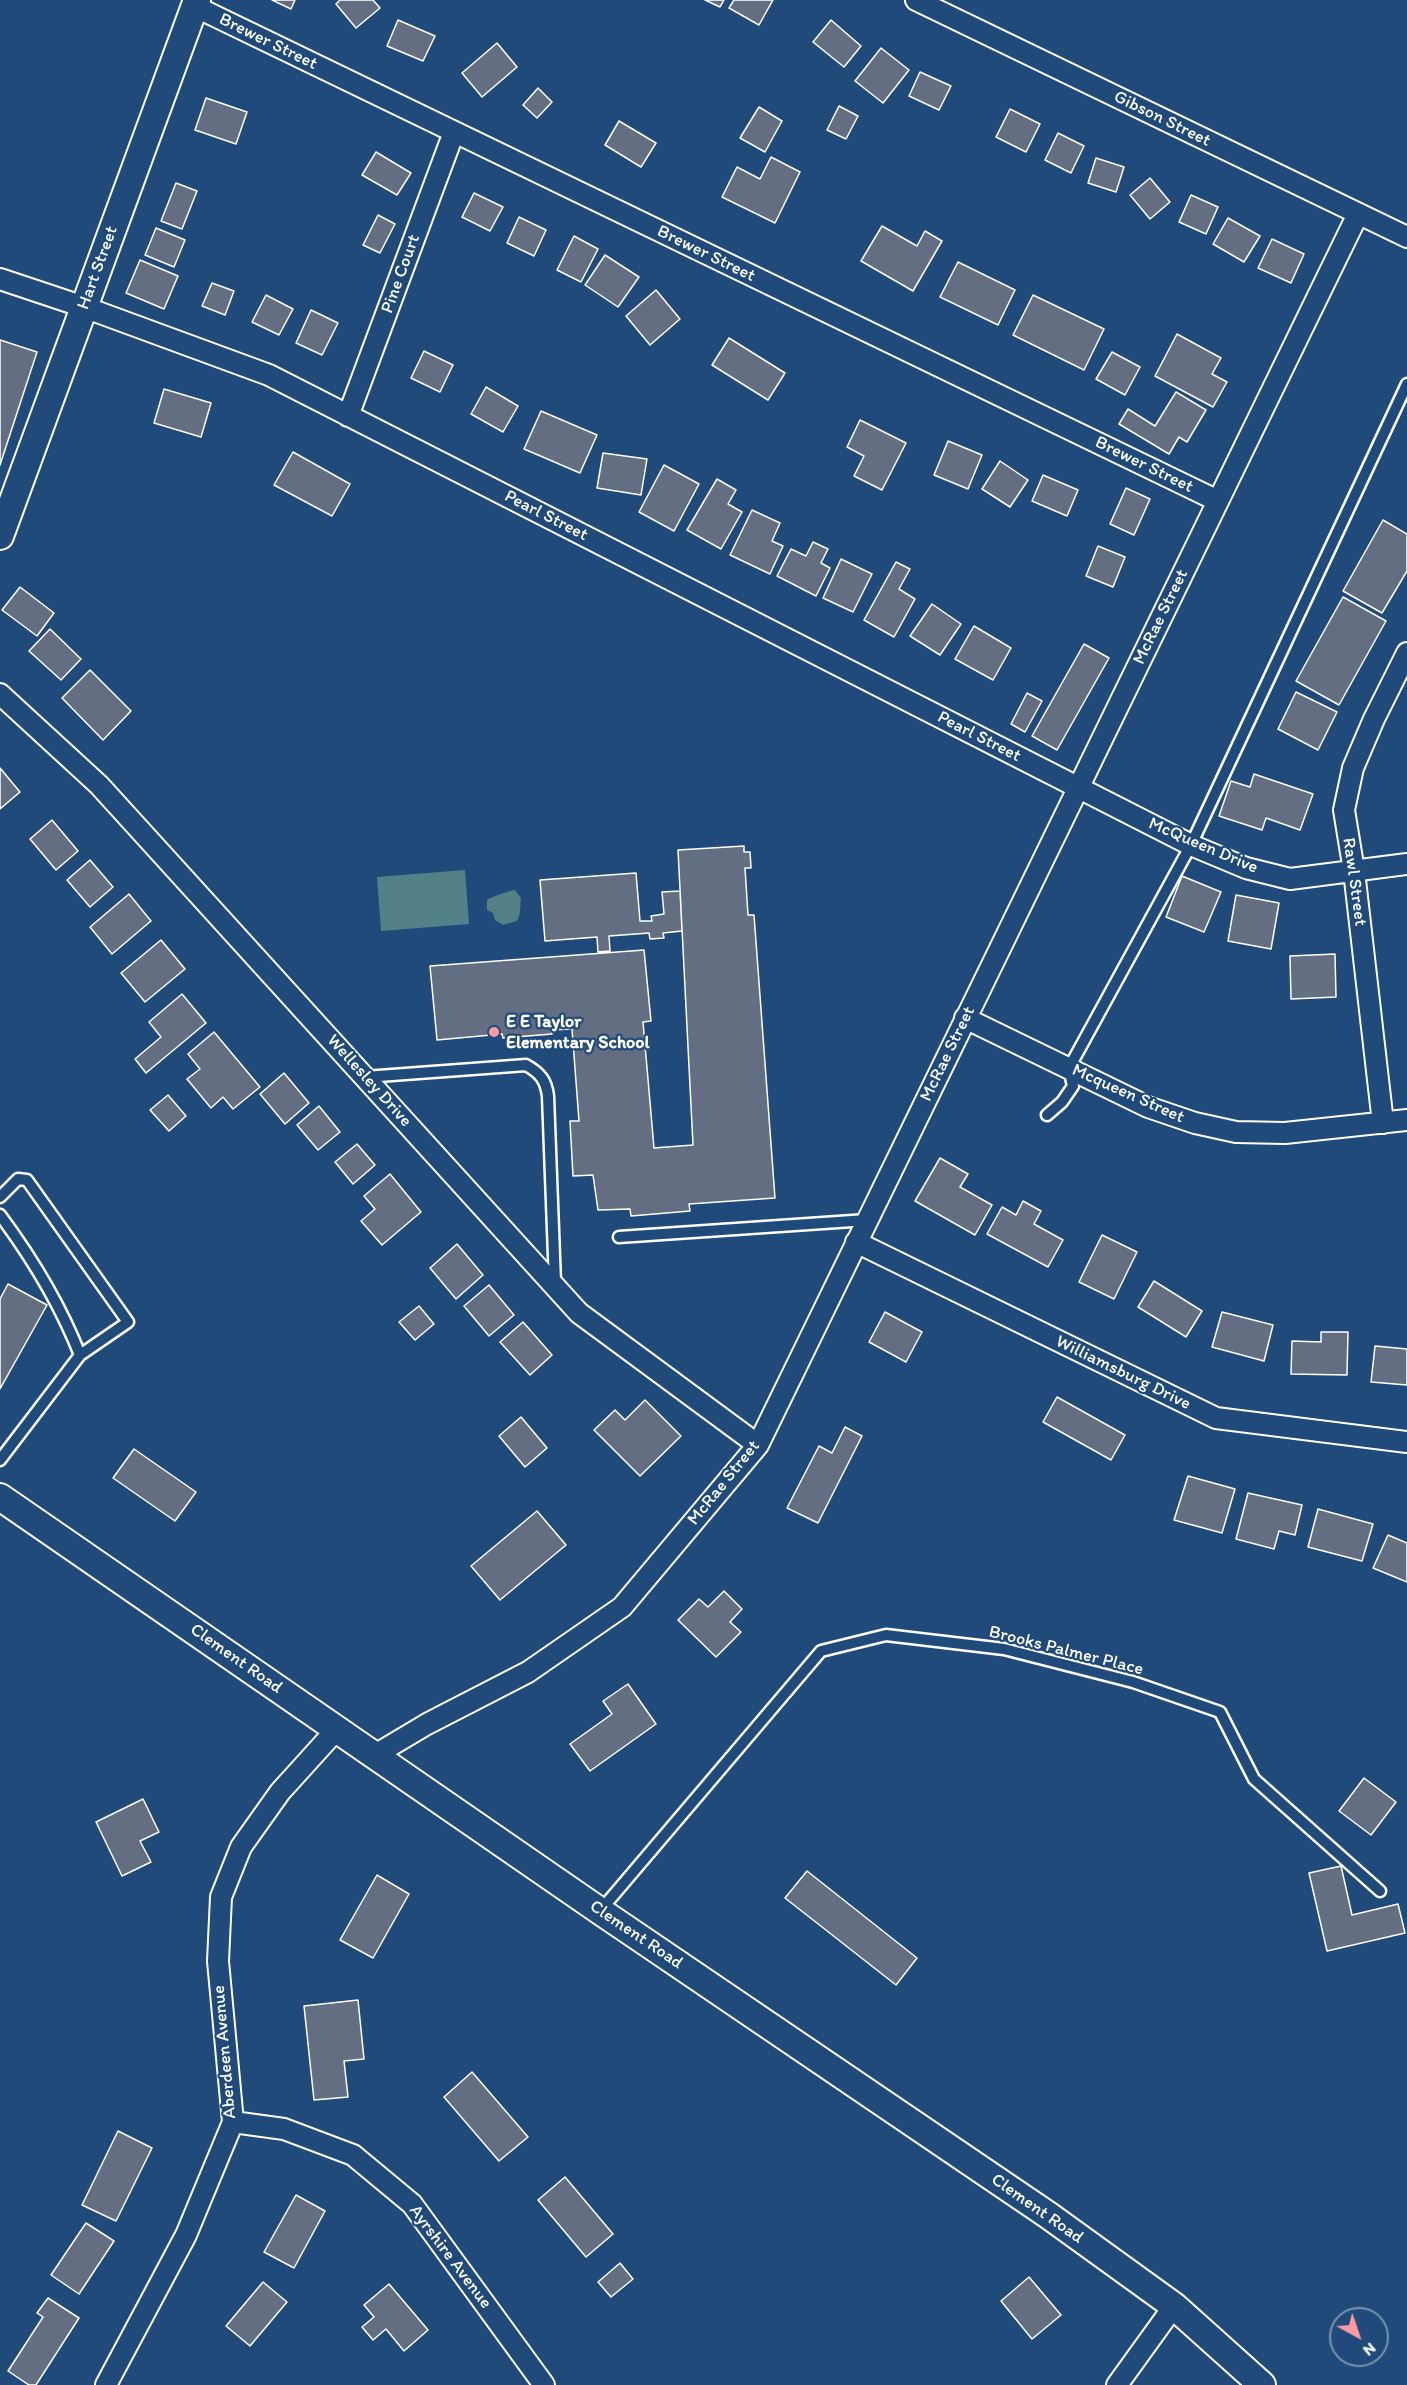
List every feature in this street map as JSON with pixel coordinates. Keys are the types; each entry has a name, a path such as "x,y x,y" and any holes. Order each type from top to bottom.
{"street":[{"name":"Gibson Street","path":"916,0 1407,237"},
{"name":"Brewer Street","path":"196,3 454,132 1218,501"},
{"name":"Hart Street","path":"0,536 196,3"},
{"name":"Pine Court","path":"348,416 454,132"},
{"name":"McRae Street","path":"375,1755 428,1724 528,1672 622,1606 758,1444 1358,214"},
{"name":"Pearl Street","path":"0,279 84,307 269,375 1078,787"},
{"name":"Rawl Street","path":"1383,1123 1354,871 1344,810 1353,768 1374,719 1407,653"},
{"name":"Wellesley Drive","path":"0,694 99,785 579,1313 758,1444"},
{"name":"McQueen Drive","path":"1078,787 1191,844 1246,868 1290,879 1407,864"},
{"name":"Mcqueen Street","path":"965,1018 1148,1107 1195,1123 1236,1132 1285,1133 1407,1120"},
{"name":"Williamsburg Drive","path":"856,1242 1216,1418 1407,1442"},
{"name":"Clement Road","path":"0,1497 600,1911 1048,2215 1174,2306 1262,2385"},
{"name":"Aberdeen Avenue","path":"106,2385 186,2235 233,2122 218,1961 221,1896 241,1847 280,1792 337,1730"},
{"name":"Ayrshire Avenue","path":"233,2122 284,2129 353,2155 412,2204 544,2385"},
{"path":"1117,2385 1174,2306"}],"lane":[{"path":"1047,1115 1062,1102 1073,1086 1069,1068 1191,844 1407,384"},
{"path":"365,1077 526,1065 538,1072 546,1083 548,1096 555,1286"},
{"path":"0,1197 18,1179 27,1180 128,1323 80,1355 0,1460"},
{"path":"0,1215 40,1272 72,1334 80,1355"},
{"path":"619,1237 867,1220"},
{"name":"Brooks Palmer Place","path":"600,1911 821,1651 886,1635 1004,1649 1133,1682 1220,1712 1254,1779 1380,1891"}],"green space":[{"path":"465,870 469,924 381,931 377,877"},
{"path":"515,890 521,898 517,921 503,925 495,920 493,913 487,910 487,900"}],"building":[{"path":"272,0 295,0 291,9"},
{"path":"340,0 373,0 380,8 356,28 336,4"},
{"path":"705,0 724,0 720,7"},
{"path":"734,0 773,0 759,25 729,8"},
{"path":"398,20 435,36 423,61 387,46"},
{"path":"831,20 861,46 844,67 813,42"},
{"path":"497,43 517,67 482,97 462,73"},
{"path":"881,48 909,70 883,103 855,81"},
{"path":"920,72 951,86 939,110 909,96"},
{"path":"538,88 552,102 537,118 523,105"},
{"path":"206,98 247,112 236,144 195,130"},
{"path":"839,106 858,116 846,139 827,130"},
{"path":"759,107 782,121 765,152 740,138"},
{"path":"1010,109 1040,124 1026,152 996,137"},
{"path":"619,121 656,143 641,167 605,145"},
{"path":"1058,133 1084,146 1071,173 1045,160"},
{"path":"376,152 411,173 397,195 362,175"},
{"path":"771,157 800,172 775,223 722,197 737,167 760,179"},
{"path":"1096,158 1124,167 1116,192 1088,183"},
{"path":"1150,178 1170,202 1150,219 1130,195"},
{"path":"176,183 197,191 182,229 161,221"},
{"path":"474,193 503,207 490,231 462,217"},
{"path":"1191,195 1218,207 1206,234 1179,222"},
{"path":"378,215 395,224 380,253 363,245"},
{"path":"519,217 546,230 534,256 507,243"},
{"path":"1228,218 1260,236 1244,262 1213,244"},
{"path":"882,226 917,246 925,231 942,241 913,291 861,261"},
{"path":"156,228 185,240 174,267 145,255"},
{"path":"574,236 598,249 581,282 557,270"},
{"path":"1272,239 1304,254 1291,283 1258,268"},
{"path":"605,255 639,277 618,307 585,285"},
{"path":"140,260 178,276 164,309 126,293"},
{"path":"958,262 1015,290 998,325 940,297"},
{"path":"212,283 234,291 225,315 202,306"},
{"path":"656,290 680,319 650,345 626,316"},
{"path":"266,295 293,309 279,335 252,322"},
{"path":"1033,295 1104,329 1084,370 1013,335"},
{"path":"311,310 338,323 322,355 296,343"},
{"path":"1177,334 1221,358 1212,374 1227,382 1213,407 1155,376"},
{"path":"729,338 785,373 768,400 712,365"},
{"path":"0,340 37,352 0,465"},
{"path":"424,351 453,365 440,392 411,378"},
{"path":"1112,352 1140,367 1125,395 1096,379"},
{"path":"486,387 518,406 503,432 471,414"},
{"path":"164,389 211,403 201,437 154,423"},
{"path":"1176,392 1206,410 1187,442 1179,437 1169,454 1119,424 1128,409 1155,426"},
{"path":"541,411 597,435 580,473 524,449"},
{"path":"860,420 906,443 882,490 854,476 864,456 847,447"},
{"path":"948,441 982,455 968,489 934,475"},
{"path":"293,452 350,484 332,516 274,485"},
{"path":"603,453 647,459 641,495 597,488"},
{"path":"1000,461 1028,480 1010,507 982,489"},
{"path":"664,465 699,484 674,531 639,512"},
{"path":"1043,475 1078,490 1067,516 1032,501"},
{"path":"717,479 736,490 728,504 742,512 721,549 687,530"},
{"path":"1126,488 1150,499 1134,535 1110,524"},
{"path":"752,510 780,523 772,541 783,546 770,574 730,555"},
{"path":"1383,520 1407,534 1407,571 1382,613 1343,591"},
{"path":"813,542 828,549 821,563 830,568 816,596 777,576 791,549 806,556"},
{"path":"1098,546 1125,557 1113,587 1086,576"},
{"path":"841,559 872,574 853,612 823,598"},
{"path":"896,562 910,569 899,589 915,599 894,637 864,620"},
{"path":"20,587 54,613 37,636 2,610"},
{"path":"1343,597 1386,621 1339,705 1296,681"},
{"path":"932,604 961,624 940,655 910,636"},
{"path":"974,626 1011,648 993,680 955,659"},
{"path":"50,629 81,659 61,680 29,651"},
{"path":"1084,644 1109,658 1057,750 1032,736"},
{"path":"90,670 131,711 103,740 62,698"},
{"path":"1296,692 1337,712 1318,750 1278,729"},
{"path":"1027,693 1042,701 1025,732 1011,724"},
{"path":"0,768 20,792 0,809"},
{"path":"1254,774 1313,794 1300,830 1266,818 1262,830 1219,816 1231,781 1250,787"},
{"path":"52,820 78,851 56,870 30,839"},
{"name":"E E Taylor Elementary School","path":"744,846 744,852 750,852 751,868 745,868 748,915 754,915 775,1198 689,1204 690,1211 631,1216 630,1209 598,1210 593,1175 573,1176 570,1121 579,1121 572,1029 551,1030 552,1034 503,1038 502,1034 437,1040 430,966 644,950 651,1021 643,1022 654,1148 693,1145 678,850"},
{"path":"90,860 113,887 90,907 67,880"},
{"path":"636,873 640,921 652,921 651,916 664,914 662,892 680,891 682,931 663,933 664,938 650,939 649,933 609,936 610,951 598,952 597,937 545,941 540,880"},
{"path":"1182,876 1221,892 1204,932 1166,917"},
{"path":"129,894 151,921 112,954 90,927"},
{"path":"1236,895 1279,903 1271,949 1228,941"},
{"path":"161,940 185,969 145,1002 121,973"},
{"path":"1335,954 1336,997 1291,999 1290,956"},
{"path":"182,994 206,1023 146,1073 135,1059 161,1037 149,1022"},
{"path":"214,1032 260,1087 233,1109 223,1097 211,1108 187,1079 200,1069 188,1054"},
{"path":"284,1073 309,1103 285,1124 260,1094"},
{"path":"168,1095 186,1116 169,1131 150,1110"},
{"path":"319,1106 340,1132 318,1150 297,1125"},
{"path":"357,1144 375,1165 353,1184 335,1162"},
{"path":"940,1158 968,1174 960,1187 992,1205 975,1235 915,1201"},
{"path":"390,1174 421,1212 382,1245 361,1221 375,1209 364,1196"},
{"path":"1023,1201 1041,1211 1034,1224 1063,1240 1048,1267 987,1234 1002,1207 1016,1215"},
{"path":"1102,1235 1137,1252 1114,1299 1079,1282"},
{"path":"457,1244 483,1275 456,1299 430,1268"},
{"path":"1154,1281 1202,1311 1186,1337 1138,1307"},
{"path":"8,1284 47,1305 0,1389 0,1299"},
{"path":"489,1285 514,1315 489,1336 464,1306"},
{"path":"419,1306 434,1324 415,1340 399,1322"},
{"path":"885,1312 922,1332 906,1362 869,1342"},
{"path":"1222,1312 1273,1325 1264,1361 1212,1347"},
{"path":"523,1322 552,1355 530,1375 500,1342"},
{"path":"1321,1332 1348,1332 1347,1375 1291,1374 1292,1341 1321,1342"},
{"path":"1375,1346 1407,1349 1407,1385 1371,1382"},
{"path":"1057,1397 1125,1435 1111,1460 1043,1422"},
{"path":"645,1400 681,1436 640,1476 594,1430 615,1410 625,1420"},
{"path":"521,1417 547,1448 525,1467 499,1436"},
{"path":"845,1427 862,1436 818,1523 787,1508 819,1446 832,1453"},
{"path":"134,1449 196,1492 175,1521 113,1478"},
{"path":"1188,1476 1235,1489 1222,1533 1174,1520"},
{"path":"1248,1493 1302,1505 1295,1535 1279,1531 1274,1549 1236,1539"},
{"path":"1318,1509 1373,1524 1362,1561 1308,1547"},
{"path":"537,1511 566,1545 500,1600 471,1566"},
{"path":"1388,1535 1407,1543 1407,1582 1373,1568"},
{"path":"724,1591 742,1609 730,1622 741,1632 716,1657 678,1620 699,1599 708,1607"},
{"path":"628,1684 656,1724 590,1771 570,1744 612,1714 603,1701"},
{"path":"1364,1778 1396,1802 1371,1835 1339,1811"},
{"path":"143,1799 159,1832 140,1841 151,1862 122,1876 96,1822"},
{"path":"1341,1866 1352,1915 1398,1904 1405,1933 1327,1951 1309,1873"},
{"path":"807,1871 917,1958 896,1985 785,1898"},
{"path":"377,1875 409,1894 373,1958 340,1940"},
{"path":"358,2000 364,2059 344,2061 348,2097 314,2100 304,2006"},
{"path":"472,2072 528,2137 499,2161 444,2097"},
{"path":"118,2131 152,2148 116,2221 82,2205"},
{"path":"565,2177 613,2234 586,2257 538,2200"},
{"path":"296,2195 325,2211 294,2268 264,2252"},
{"path":"86,2223 114,2241 79,2294 51,2275"},
{"path":"620,2263 633,2279 611,2297 598,2282"},
{"path":"1029,2277 1061,2315 1032,2339 1001,2301"},
{"path":"263,2282 287,2302 250,2346 226,2326"},
{"path":"389,2284 428,2330 404,2351 386,2329 373,2340 362,2327 374,2317 364,2305"},
{"path":"48,2298 79,2318 36,2385 29,2385 8,2371 43,2317 37,2313"}],"place":[{"name":"E E Taylor Elementary School","path":"494,1032"}]}
